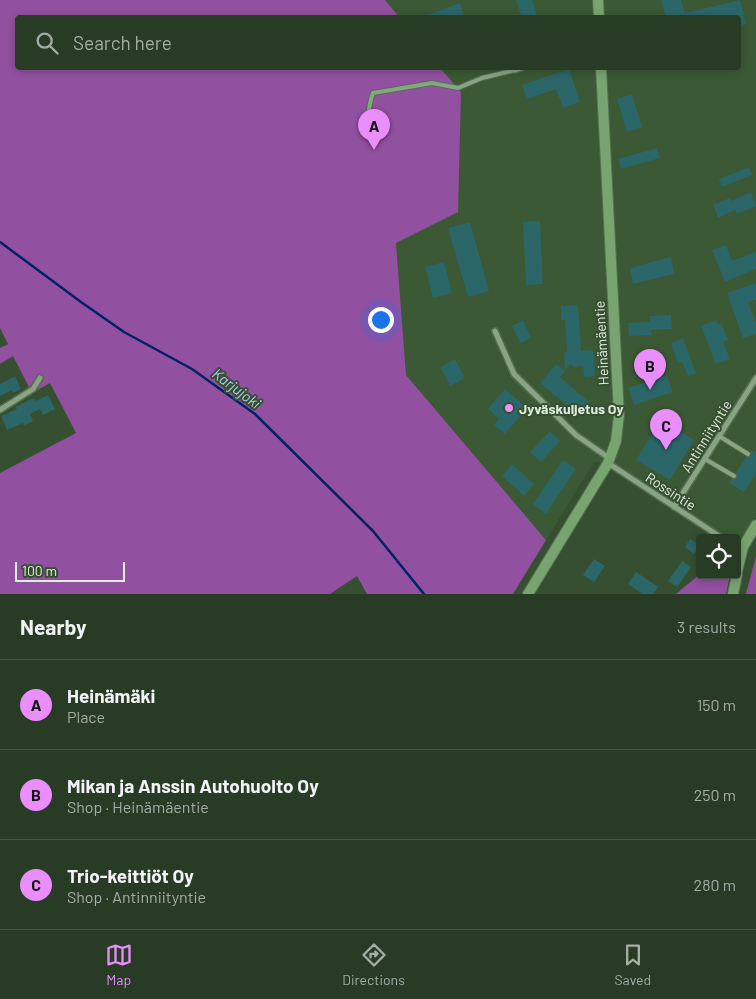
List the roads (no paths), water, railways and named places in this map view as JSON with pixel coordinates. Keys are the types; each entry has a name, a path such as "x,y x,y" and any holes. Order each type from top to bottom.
{"street":[{"path":"598,0 599,15"},
{"name":"Heinämäentie","path":"528,594 608,461 616,441 618,415 601,70"},
{"name":"Rossintie","path":"495,331 514,374 576,435 608,461 716,534"},
{"path":"0,410 33,389 40,378"},
{"name":"Antinniityntie","path":"674,507 756,378"},
{"path":"741,545 756,526"},
{"path":"733,594 736,579"}],"lane":[{"path":"366,130 369,116 368,104 373,93 432,82 458,88 482,78 514,70"},
{"path":"719,436 748,454"},
{"path":"705,459 734,476"}],"waterway":[{"name":"Karjujoki","path":"0,242 124,332 192,369 255,414 373,531 424,594"}],"place":[{"name":"Heinämäki","path":"374,150"},
{"name":"Mikan ja Anssin Autohuolto Oy","path":"650,390"},
{"name":"Jyväskuljetus Oy","path":"509,408"},
{"name":"Trio-keittiöt Oy","path":"666,450"}]}
